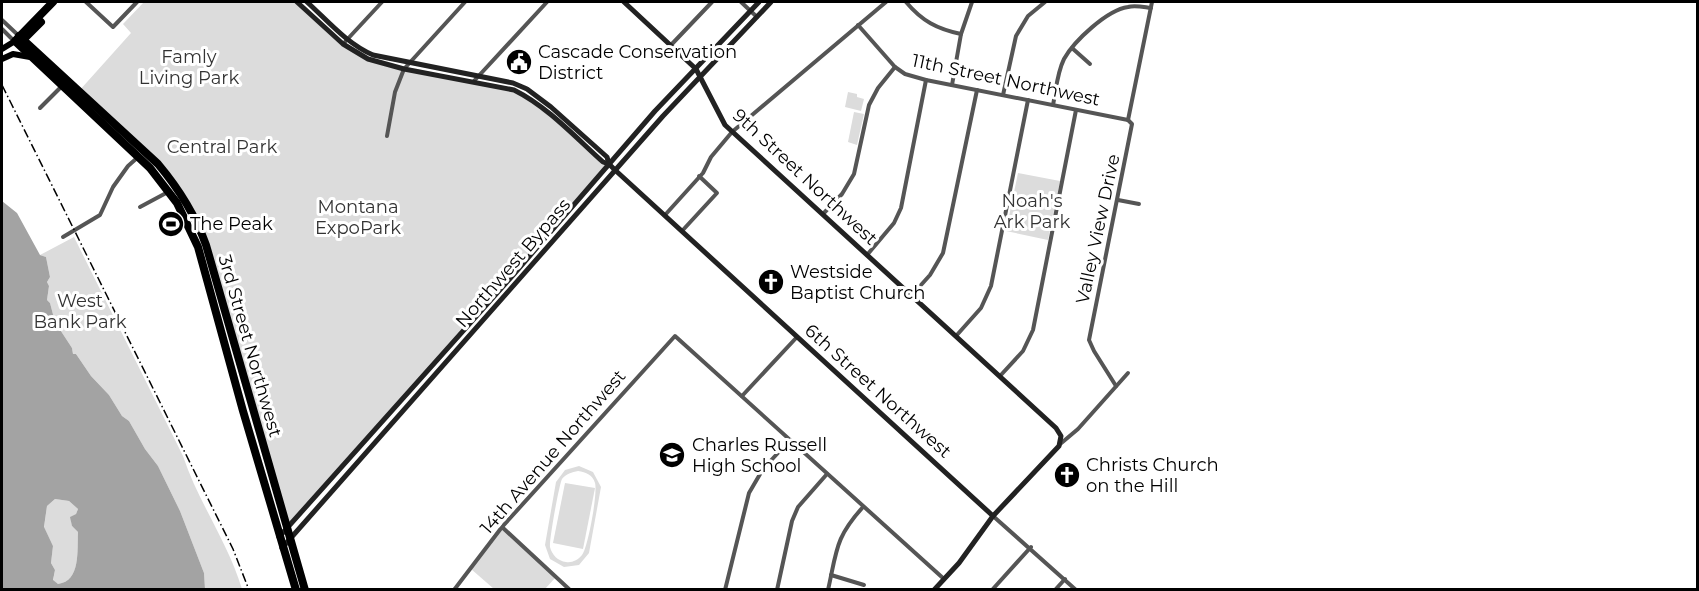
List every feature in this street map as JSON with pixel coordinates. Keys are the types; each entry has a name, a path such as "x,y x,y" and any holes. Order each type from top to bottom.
{"highway":[{"path":"19,40 53,2"},
{"path":"19,40 60,2"},
{"name":"3rd Street Northwest","path":"19,40 33,58 64,83"},
{"name":"3rd Street Northwest","path":"19,40 142,154 190,207 206,245 305,590"},
{"name":"3rd Street Northwest","path":"173,189 198,247 282,548 296,590"}],"main road":[{"name":"6th Street Northwest","path":"298,2 343,44 368,59 404,69 476,79"},
{"name":"6th Street Northwest","path":"307,2 348,39 373,55 476,79 514,90 531,99 603,162 609,164 993,516"},
{"name":"9th Street Northwest","path":"627,2 696,69 720,118 732,132 1056,428 1061,436 1059,446"},
{"name":"Northwest Bypass","path":"279,537 655,111 759,2"},
{"name":"Northwest Bypass","path":"282,548 615,170 771,2"},
{"path":"2,49 19,40"},
{"path":"2,58 19,40"},
{"path":"2,58 13,54 33,58"},
{"path":"934,590 959,563 993,516 1059,446"}],"street":[{"path":"86,2 113,27 138,2"},
{"path":"343,44 382,2"},
{"path":"387,136 395,92 407,63 465,2"},
{"path":"476,79 547,2"},
{"path":"670,46 712,2"},
{"path":"741,2 757,17"},
{"path":"664,215 699,176 717,148 732,132 886,2"},
{"path":"906,2 932,26 961,34"},
{"path":"952,85 961,34 972,2"},
{"path":"1003,94 1016,36 1022,24 1045,2"},
{"name":"Valley View Drive","path":"1116,386 1089,340 1118,200 1152,2"},
{"path":"1053,105 1061,67 1072,48 1112,12 1128,6 1151,8"},
{"path":"2,20 19,40"},
{"name":"11th Street Northwest","path":"858,25 904,74 1130,122"},
{"path":"2,29 19,40"},
{"path":"1072,48 1090,64"},
{"path":"823,214 850,183 869,105 878,88 895,67"},
{"path":"867,255 890,230 901,208 926,80"},
{"path":"40,108 64,83"},
{"path":"912,296 930,275 943,253 977,90"},
{"path":"956,336 981,308 991,286 1028,100"},
{"path":"1000,376 1023,351 1034,330 1076,110"},
{"path":"63,237 100,215 113,187 128,166 142,154"},
{"path":"682,231 717,193 699,176"},
{"path":"140,207 173,189"},
{"path":"1118,200 1139,204"},
{"name":"14th Avenue Northwest","path":"454,590 502,527 675,336 742,396"},
{"path":"796,337 742,396 944,579"},
{"path":"1059,446 1078,429 1128,374"},
{"path":"725,590 749,493 763,469 790,440"},
{"path":"777,590 792,521 798,507 827,474"},
{"path":"828,590 841,535 864,507"},
{"name":"6th Street Northwest","path":"993,516 1076,590"},
{"path":"502,527 570,590"},
{"path":"992,590 1030,547"},
{"path":"831,575 864,585"},
{"path":"1055,590 1065,579"}],"green space":[{"name":"Montana ExpoPark","path":"144,2 294,2 343,47 368,59 474,81 523,95 609,164 288,527 206,245 177,187 79,91 131,33 123,24"},
{"path":"848,92 864,99 861,111 845,107"},
{"path":"854,112 864,114 857,145 848,142"},
{"name":"Noah's Ark Park","path":"1018,173 1060,181 1048,240 1006,231"},
{"name":"West Bank Park","path":"74,237 183,456 229,555 242,589 205,589 204,573 180,511 158,466 129,421 122,416 109,395 91,376 76,354 73,354 72,348 55,322 47,300 49,286 47,282 50,277 46,257 40,255"},
{"path":"579,466 593,472 601,487 589,553 579,565 564,567 550,559 545,545 556,482 565,470","holes":["578,471 591,476 595,483 592,520 582,555 575,561 566,562 554,555 550,542 562,479"]},
{"path":"565,483 595,488 583,549 553,543"},
{"path":"55,499 69,501 78,509 71,517 72,526 78,532 76,564 71,577 58,584 53,581 55,570 51,563 53,546 44,528 47,506"},
{"path":"502,527 556,577 545,589 494,589 471,569"}],"shaded area":[{"path":"2,201 17,213 40,255 46,257 50,277 47,282 49,286 47,300 55,322 72,348 73,354 76,354 91,376 109,395 122,416 129,421 158,466 180,511 204,573 205,589 2,589","holes":["55,499 69,501 78,509 76,514 70,517 72,526 78,532 76,564 71,577 58,584 53,580 55,570 51,563 53,546 44,527 47,506"]}],"railway":[{"path":"2,85 233,549 249,590"}],"place":[{"name":"Cascade Conservation District","path":"519,62"},
{"name":"The Peak","path":"171,224"},
{"name":"Westside Baptist Church","path":"771,282"},
{"name":"Charles Russell High School","path":"672,455"},
{"name":"Christs Church on the Hill","path":"1067,475"}],"park label":[{"name":"Famly Living Park","path":"189,67"},
{"name":"Central Park","path":"222,147"}]}
